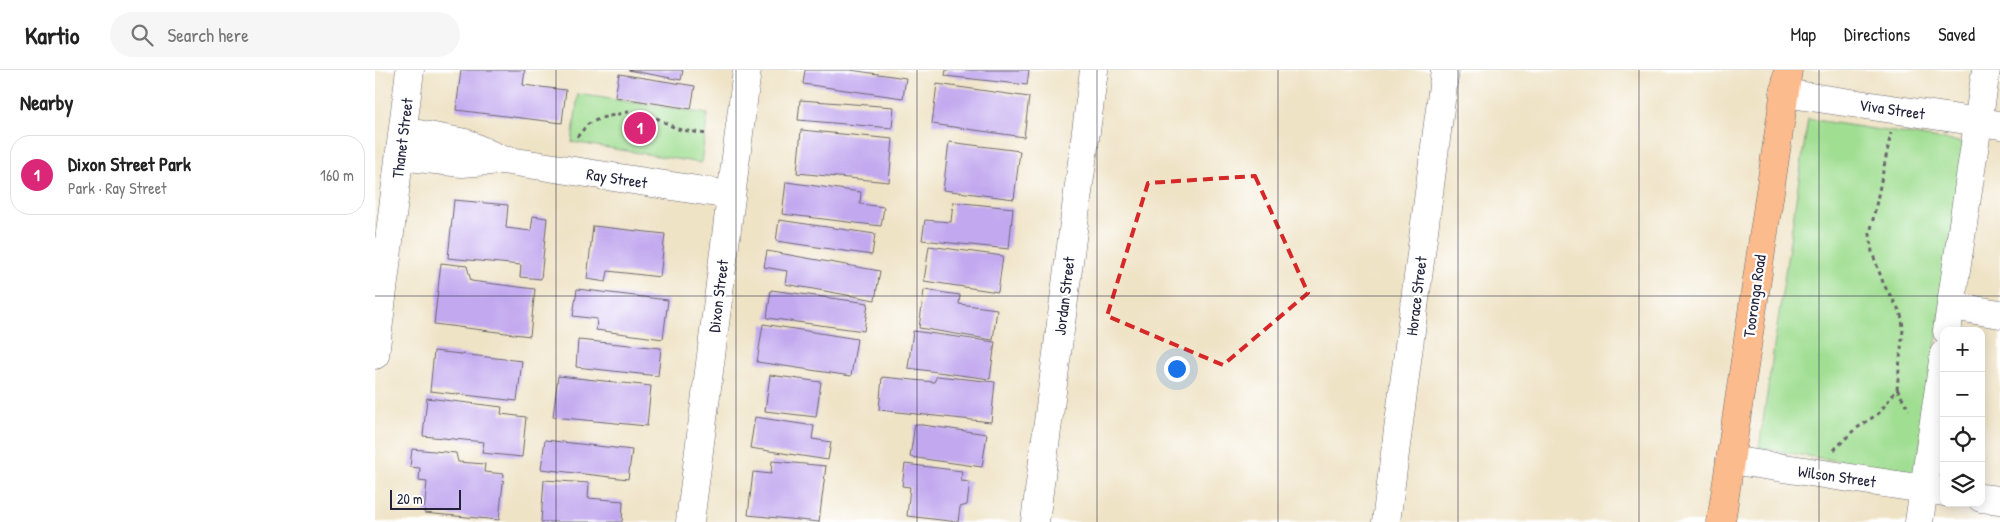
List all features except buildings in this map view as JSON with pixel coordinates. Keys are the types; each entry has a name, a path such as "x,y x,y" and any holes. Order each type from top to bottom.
{"main road":[{"name":"Tooronga Road","path":"1721,522 1786,82"}],"street":[{"name":"Thanet Street","path":"375,355 382,246 401,144 410,70"},
{"name":"Dixon Street","path":"690,522 747,70"},
{"name":"Jordan Street","path":"1035,522 1093,70"},
{"name":"Horace Street","path":"1386,522 1445,70"},
{"path":"1986,70 1989,123 1949,319 2000,314"},
{"name":"Viva Street","path":"1786,82 1897,110 1989,123"},
{"name":"Ray Street","path":"401,144 462,163 503,160 730,195"},
{"path":"1919,522 1934,491 1943,372"},
{"name":"Wilson Street","path":"1730,460 1934,491"},
{"path":"1985,498 2000,500"}],"path":[{"path":"1834,450 1854,430 1879,413 1897,389 1903,329 1902,318 1883,284 1873,252 1870,234 1897,110"},
{"path":"577,138 588,124 601,118 628,112 653,116 677,129 706,134"}],"highlighted area":[{"path":"1255,176 1308,293 1223,365 1107,316 1148,183"}],"green space":[{"path":"578,94 708,114 701,163 572,142"},
{"path":"1808,119 1966,143 1916,474 1759,448"}],"place":[{"name":"Dixon Street Park","path":"640,128"}]}
